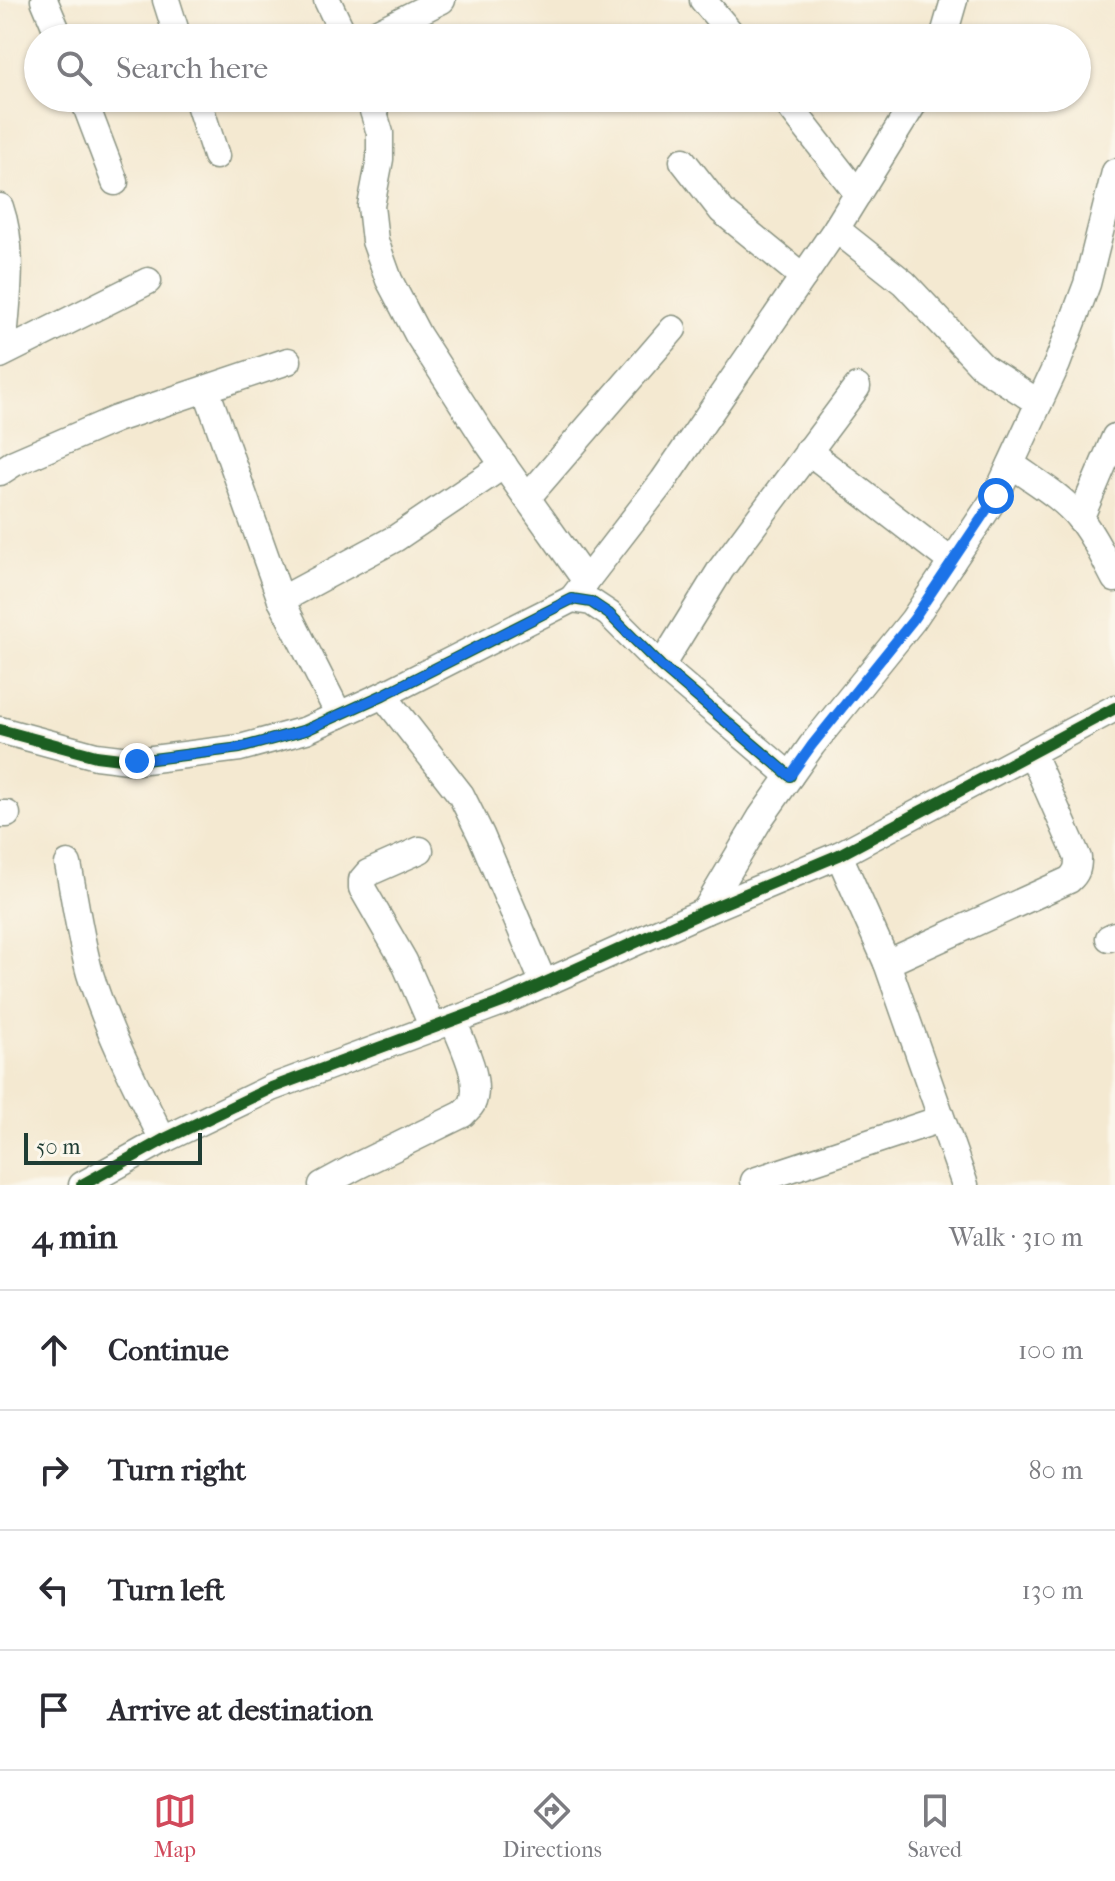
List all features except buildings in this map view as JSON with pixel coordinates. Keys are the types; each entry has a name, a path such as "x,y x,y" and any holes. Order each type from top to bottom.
{"street":[{"path":"44,0 54,24"},
{"path":"166,0 174,24"},
{"path":"327,0 338,24"},
{"path":"394,24 442,0"},
{"path":"703,0 723,24"},
{"path":"947,24 954,0"},
{"path":"88,112 115,182"},
{"path":"202,112 216,156"},
{"path":"373,112 380,133 380,159 371,206 375,241 389,280 418,335 527,498 579,590 609,614 661,666 790,776"},
{"path":"794,112 858,194"},
{"path":"0,730 96,756 137,761 240,748 306,730 383,695 579,590 663,481 836,229 908,112"},
{"path":"683,161 722,211 803,277"},
{"path":"705,911 761,817 812,745 913,620 996,496 1057,364 1087,284 1106,245 1115,172"},
{"path":"0,207 7,229 8,259 2,354"},
{"path":"836,229 904,283 983,367 1039,403"},
{"path":"2,354 148,281"},
{"path":"527,498 673,329"},
{"path":"0,472 116,419 288,361"},
{"path":"661,666 721,569 857,387"},
{"path":"206,389 281,600 339,715"},
{"path":"1080,519 1115,437"},
{"path":"808,451 952,562"},
{"path":"1011,464 1062,501 1080,519 1115,579"},
{"path":"281,600 396,538 504,465"},
{"path":"383,695 461,795 544,984"},
{"path":"82,1185 163,1140 271,1088 505,1001 839,855 1115,708"},
{"path":"887,963 1069,880 1075,874 1078,858 1032,754"},
{"path":"322,1185 463,1114 472,1103 475,1087 471,1066 362,888 362,880 368,873 420,850"},
{"path":"839,855 887,963 965,1185"},
{"path":"68,864 90,972 125,1066 163,1140"},
{"path":"754,1181 941,1119"}],"cycle path":[{"path":"0,730 96,756 137,761 240,748 306,730 383,695 572,599 591,602 609,614 661,666 790,776"},
{"path":"82,1185 163,1140 271,1088 505,1001 839,855 1115,708"}],"route":[{"path":"137,761 240,748 306,730 383,695 572,599 591,602 609,614 661,666 790,776 913,620 996,496"}]}
